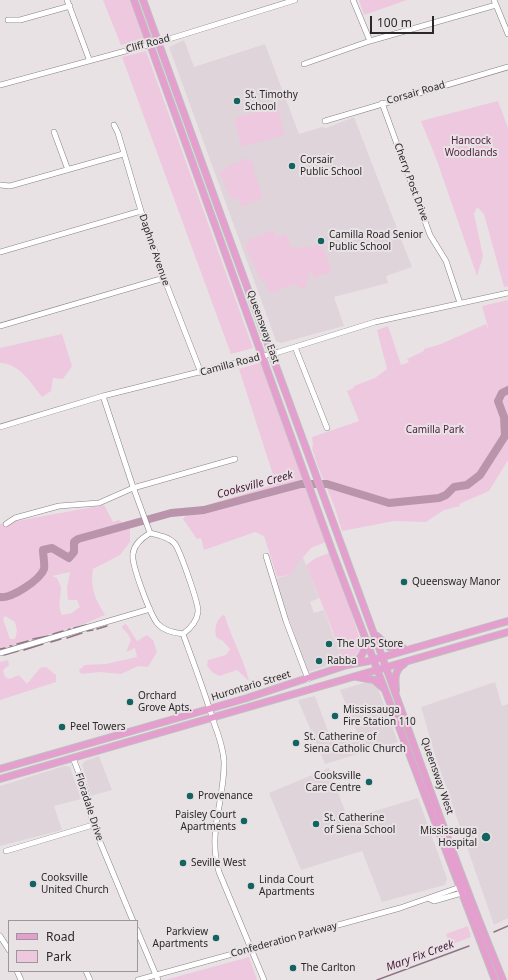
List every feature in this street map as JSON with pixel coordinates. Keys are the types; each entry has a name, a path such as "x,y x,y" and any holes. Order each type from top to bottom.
{"main road":[{"name":"Queensway East","path":"134,0 378,670"},
{"name":"Queensway East","path":"143,0 312,470 386,668"},
{"name":"Hurontario Street","path":"0,769 308,679 347,665 382,657 508,621"},
{"path":"347,665 358,660 363,652 365,644 360,622"},
{"path":"372,630 381,642 389,647 414,647"},
{"name":"Hurontario Street","path":"0,779 508,632"},
{"path":"396,695 396,672 399,667 410,661"},
{"name":"Queensway West","path":"386,668 467,888 503,980"},
{"name":"Queensway West","path":"378,670 495,980"},
{"path":"353,677 374,680 386,692"}],"street":[{"path":"67,0 89,59"},
{"name":"Cliff Road","path":"0,85 89,59 158,42 295,0"},
{"path":"353,0 370,41"},
{"path":"304,64 370,41 495,3 508,34"},
{"path":"8,20 20,20 70,6"},
{"name":"Corsair Road","path":"325,121 508,66"},
{"name":"Cherry Post Drive","path":"382,103 430,235 446,261 460,303"},
{"name":"Daphne Avenue","path":"114,125 118,132 123,154 164,278 201,373"},
{"path":"54,132 68,170"},
{"path":"0,185 10,186 123,154"},
{"path":"0,252 141,211"},
{"path":"1,323 164,278"},
{"name":"Camilla Road","path":"0,427 103,396 201,373 263,356 375,322 508,293"},
{"path":"295,347 327,428"},
{"path":"103,396 149,531 164,537 175,544 198,604 196,620 190,629 183,634"},
{"path":"6,524 15,518 58,506 99,503 134,488 235,458"},
{"path":"149,531 135,546 133,560 155,621 161,628 183,634"},
{"path":"266,556 284,615 308,679"},
{"path":"0,653 150,609"},
{"path":"183,634 210,708 221,744 224,761 215,831 214,855 219,872 264,980"},
{"name":"Floradale Drive","path":"73,758 85,789 93,825 133,920"},
{"path":"6,851 93,825"},
{"name":"Confederation Parkway","path":"138,980 157,978 430,899 432,896 467,888"},
{"path":"138,932 157,978"},
{"path":"0,936 8,948"}],"shaded area":[{"path":"184,40 194,67 265,44 299,134 322,127 326,128 354,117 412,267 386,276 388,283 334,297 344,326 281,343 276,341 169,47"},
{"path":"303,557 319,598 310,602 314,613 324,610 337,646 345,661 307,672 276,580 277,578 292,574 291,570"},
{"path":"367,682 377,686 398,742 325,764 298,700 315,696 332,742 358,735 340,690"},
{"name":"Mississauga Hospital","path":"495,682 502,706 508,704 508,918 494,925 435,755 421,707"},
{"path":"99,756 112,790 91,796 82,765 85,761"},
{"path":"64,766 70,767 81,799 54,806 62,830 0,846 0,786"},
{"path":"329,768 348,819 418,798 447,878 445,885 382,902 362,851 301,870 269,793"}],"green space":[{"path":"103,0 131,0 145,39 121,45"},
{"path":"359,0 407,0 364,15"},
{"path":"146,51 253,348 231,354 122,57"},
{"name":"Hancock Woodlands","path":"498,101 508,128 508,286 504,287 484,214 477,207 474,214 483,256 477,276 436,158 421,121"},
{"path":"278,106 285,135 241,147 234,118"},
{"path":"248,158 250,162 253,162 255,175 263,198 241,207 238,198 232,200 219,172 227,169 226,166"},
{"path":"273,230 276,236 286,234 292,249 322,244 332,272 314,278 311,270 305,288 302,289 294,284 269,294 265,281 261,281 245,245 250,242 249,239"},
{"name":"Camilla Park","path":"508,300 508,460 489,491 459,504 460,506 444,510 426,522 394,521 342,531 335,508 317,464 312,448 312,437 359,421 347,391 354,388 354,386 375,378 387,369 377,330 388,326 401,365 409,362 407,359 424,351 424,349 441,344 486,324 489,331 482,306"},
{"path":"62,334 72,366 63,379 53,378 51,391 42,397 19,370 13,366 0,363 0,348"},
{"path":"263,362 328,541 311,548 292,570 294,574 277,577 264,536 255,532 204,550 201,538 197,539 183,519 190,510 276,484 239,369"},
{"path":"104,505 113,522 119,520 130,529 130,542 120,555 93,569 92,582 94,593 98,604 105,615 84,624 0,649 0,524","holes":["70,572 67,588 68,600 77,600 80,607 72,613 62,615 59,605 61,587 57,578 52,576","5,616 15,622 17,631 15,639 10,639 3,619"]},
{"path":"329,553 344,589 361,643 360,650 356,655 345,661 337,646 332,629 306,565 316,558"},
{"path":"223,615 225,616 249,681 237,670 219,676 212,672 207,666 208,660 226,655 230,649 223,641 216,637 216,625 218,620"},
{"path":"126,624 137,641 147,635 153,640 157,652 148,667 138,666 121,674 100,672 81,674 79,670 85,665 106,664 137,657 135,648 126,652 131,640 122,626"},
{"path":"8,660 9,665 3,670 5,677 10,679 19,675 27,684 40,668 46,667 56,675 56,682 0,700 0,662"},
{"path":"468,926 471,937 450,945 446,934"},
{"path":"249,957 257,980 165,980"}],"waterway":[{"name":"Cooksville Creek","path":"0,597 5,597 18,592 37,578 44,569 43,550 52,548 69,558 74,552 74,542 78,539 171,513 204,510 301,484 327,484 389,503 439,498 446,495 454,487 467,485 480,475 505,436 504,417 498,401 502,393 508,390"},
{"path":"74,628 86,625"},
{"path":"97,629 107,626"},
{"path":"87,631 93,630"},
{"path":"53,634 63,631"},
{"path":"67,638 82,633"},
{"path":"33,639 48,636"},
{"path":"51,642 61,639"},
{"path":"17,644 28,641"},
{"path":"24,650 43,644"},
{"path":"0,649 5,648"},
{"path":"4,655 18,651"},
{"name":"Mary Fix Creek","path":"494,932 508,926"},
{"name":"Mary Fix Creek","path":"377,980 469,946"}],"place":[{"name":"St. Timothy School","path":"237,101"},
{"name":"Corsair Public School","path":"292,166"},
{"name":"Camilla Road Senior Public School","path":"321,241"},
{"name":"Queensway Manor","path":"404,582"},
{"name":"The UPS Store","path":"329,644"},
{"name":"Rabba","path":"319,661"},
{"name":"Orchard Grove Apts.","path":"130,702"},
{"name":"Mississauga Fire Station 110","path":"335,716"},
{"name":"Peel Towers","path":"62,727"},
{"name":"St. Catherine of Siena Catholic Church","path":"296,743"},
{"name":"Cooksville Care Centre","path":"369,782"},
{"name":"Provenance","path":"190,796"},
{"name":"Paisley Court Apartments","path":"244,821"},
{"name":"St. Catherine of Siena School","path":"316,824"},
{"name":"Mississauga Hospital","path":"486,837"},
{"name":"Seville West","path":"183,863"},
{"name":"Cooksville United Church","path":"33,884"},
{"name":"Linda Court Apartments","path":"251,886"},
{"name":"Parkview Apartments","path":"216,938"},
{"name":"The Carlton","path":"293,968"}]}
